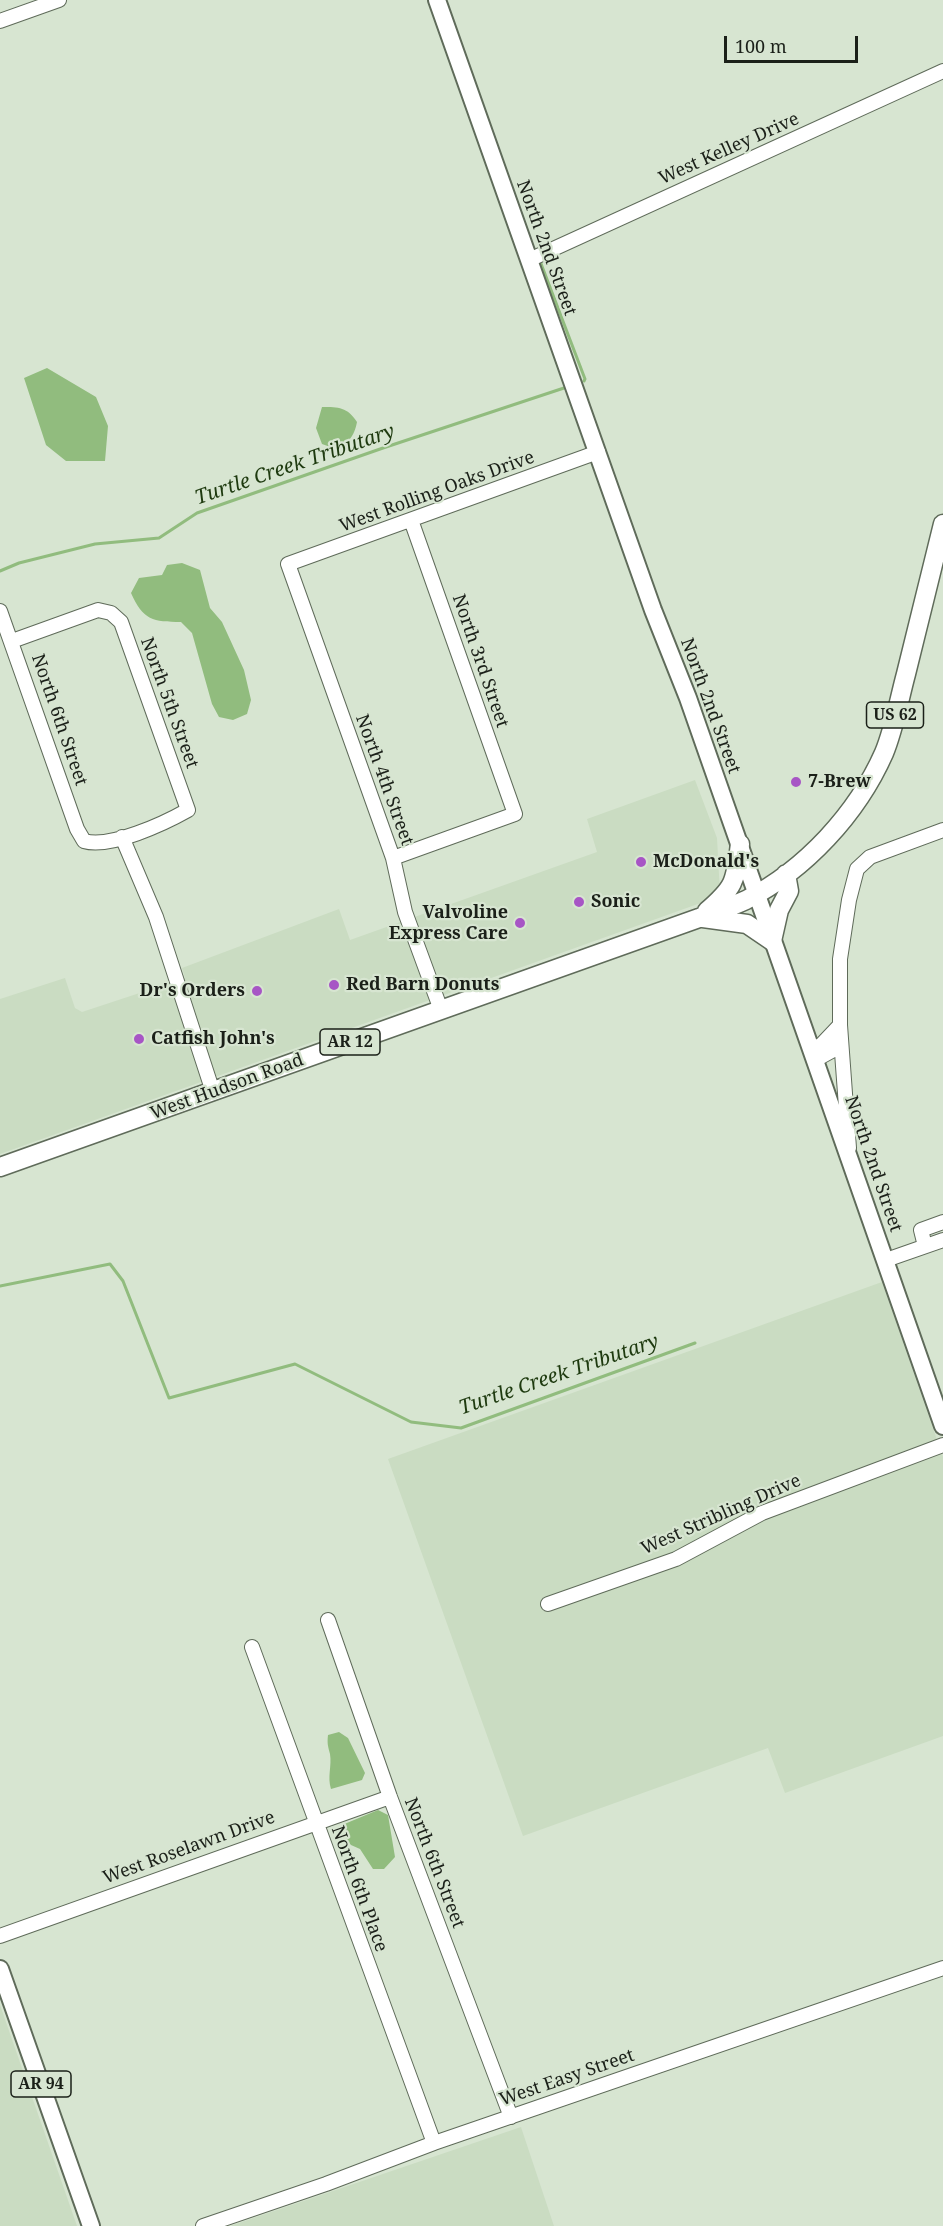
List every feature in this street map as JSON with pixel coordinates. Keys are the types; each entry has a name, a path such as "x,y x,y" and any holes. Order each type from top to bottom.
{"highway":[{"name":"US 62","path":"757,894 808,855 849,813 885,751 943,524"},
{"path":"699,918 730,891 736,876 740,844"},
{"path":"772,941 780,910 789,891 786,874"},
{"name":"West Hudson Road","path":"0,1167 699,918 757,894"},
{"name":"AR 12","path":"699,918 747,924 772,941"}],"main road":[{"name":"North 2nd Street","path":"437,0 740,844 943,1426"},
{"name":"AR 94","path":"0,1969 91,2226"}],"street":[{"path":"0,21 59,0"},
{"name":"West Kelley Drive","path":"529,260 943,72"},
{"name":"West Rolling Oaks Drive","path":"288,564 598,452"},
{"name":"North 3rd Street","path":"393,858 515,814 411,520"},
{"name":"North 4th Street","path":"288,564 393,858 405,912 441,1010"},
{"name":"North 5th Street","path":"12,641 98,610 111,613 121,622 188,810 172,819 122,837"},
{"name":"North 6th Street","path":"0,611 77,829 84,841 96,844 122,837"},
{"path":"850,1154 840,1025 840,959 849,900 857,869 870,857 943,830"},
{"path":"122,837 156,917 213,1092"},
{"path":"813,1054 840,1025"},
{"path":"813,1054 835,1050 841,1041"},
{"path":"925,1246 921,1230 943,1222"},
{"path":"886,1260 943,1240"},
{"name":"West Stribling Drive","path":"548,1604 676,1559 762,1513 943,1444"},
{"name":"North 6th Street","path":"328,1620 390,1797 511,2117"},
{"name":"North 6th Place","path":"252,1647 434,2143"},
{"name":"West Roselawn Drive","path":"0,1936 315,1821 390,1797"},
{"name":"West Easy Street","path":"203,2226 326,2184 434,2143 943,1968"}],"shaded area":[{"path":"47,368 96,397 108,426 105,461 66,461 46,445 24,378"},
{"path":"322,407 342,409 350,413 357,422 350,438 336,449 322,444 316,428"},
{"path":"182,563 200,570 210,608 222,622 244,670 251,700 247,714 233,720 219,717 212,704 192,633 181,622 150,618 140,609 131,593 139,578 162,575 167,565"},
{"path":"695,780 717,838 720,893 709,900 0,1154 0,999 65,978 75,1008 82,1012 185,978 182,968 339,909 350,940 597,852 587,819"},
{"path":"882,1282 943,1457 943,1736 785,1793 768,1748 523,1836 388,1459"},
{"path":"339,1732 348,1738 365,1773 362,1780 331,1789 328,1735"},
{"path":"378,1810 388,1815 395,1857 384,1869 373,1869 360,1849 351,1845 338,1830 342,1825"},
{"path":"0,2005 77,2226 0,2226"},
{"path":"521,2127 554,2226 230,2226"}],"waterway":[{"name":"Turtle Creek Tributary","path":"540,261 584,381"},
{"name":"Turtle Creek Tributary","path":"0,571 19,563 95,544 159,538 197,513 567,387"},
{"name":"Turtle Creek Tributary","path":"0,1286 110,1264 123,1281 169,1398 295,1364 411,1422 461,1428 695,1343"}],"place":[{"name":"7-Brew","path":"796,782"},
{"name":"McDonald's","path":"641,862"},
{"name":"Sonic","path":"579,902"},
{"name":"Valvoline Express Care","path":"520,923"},
{"name":"Red Barn Donuts","path":"334,985"},
{"name":"Dr's Orders","path":"257,991"},
{"name":"Catfish John's","path":"139,1039"}]}
